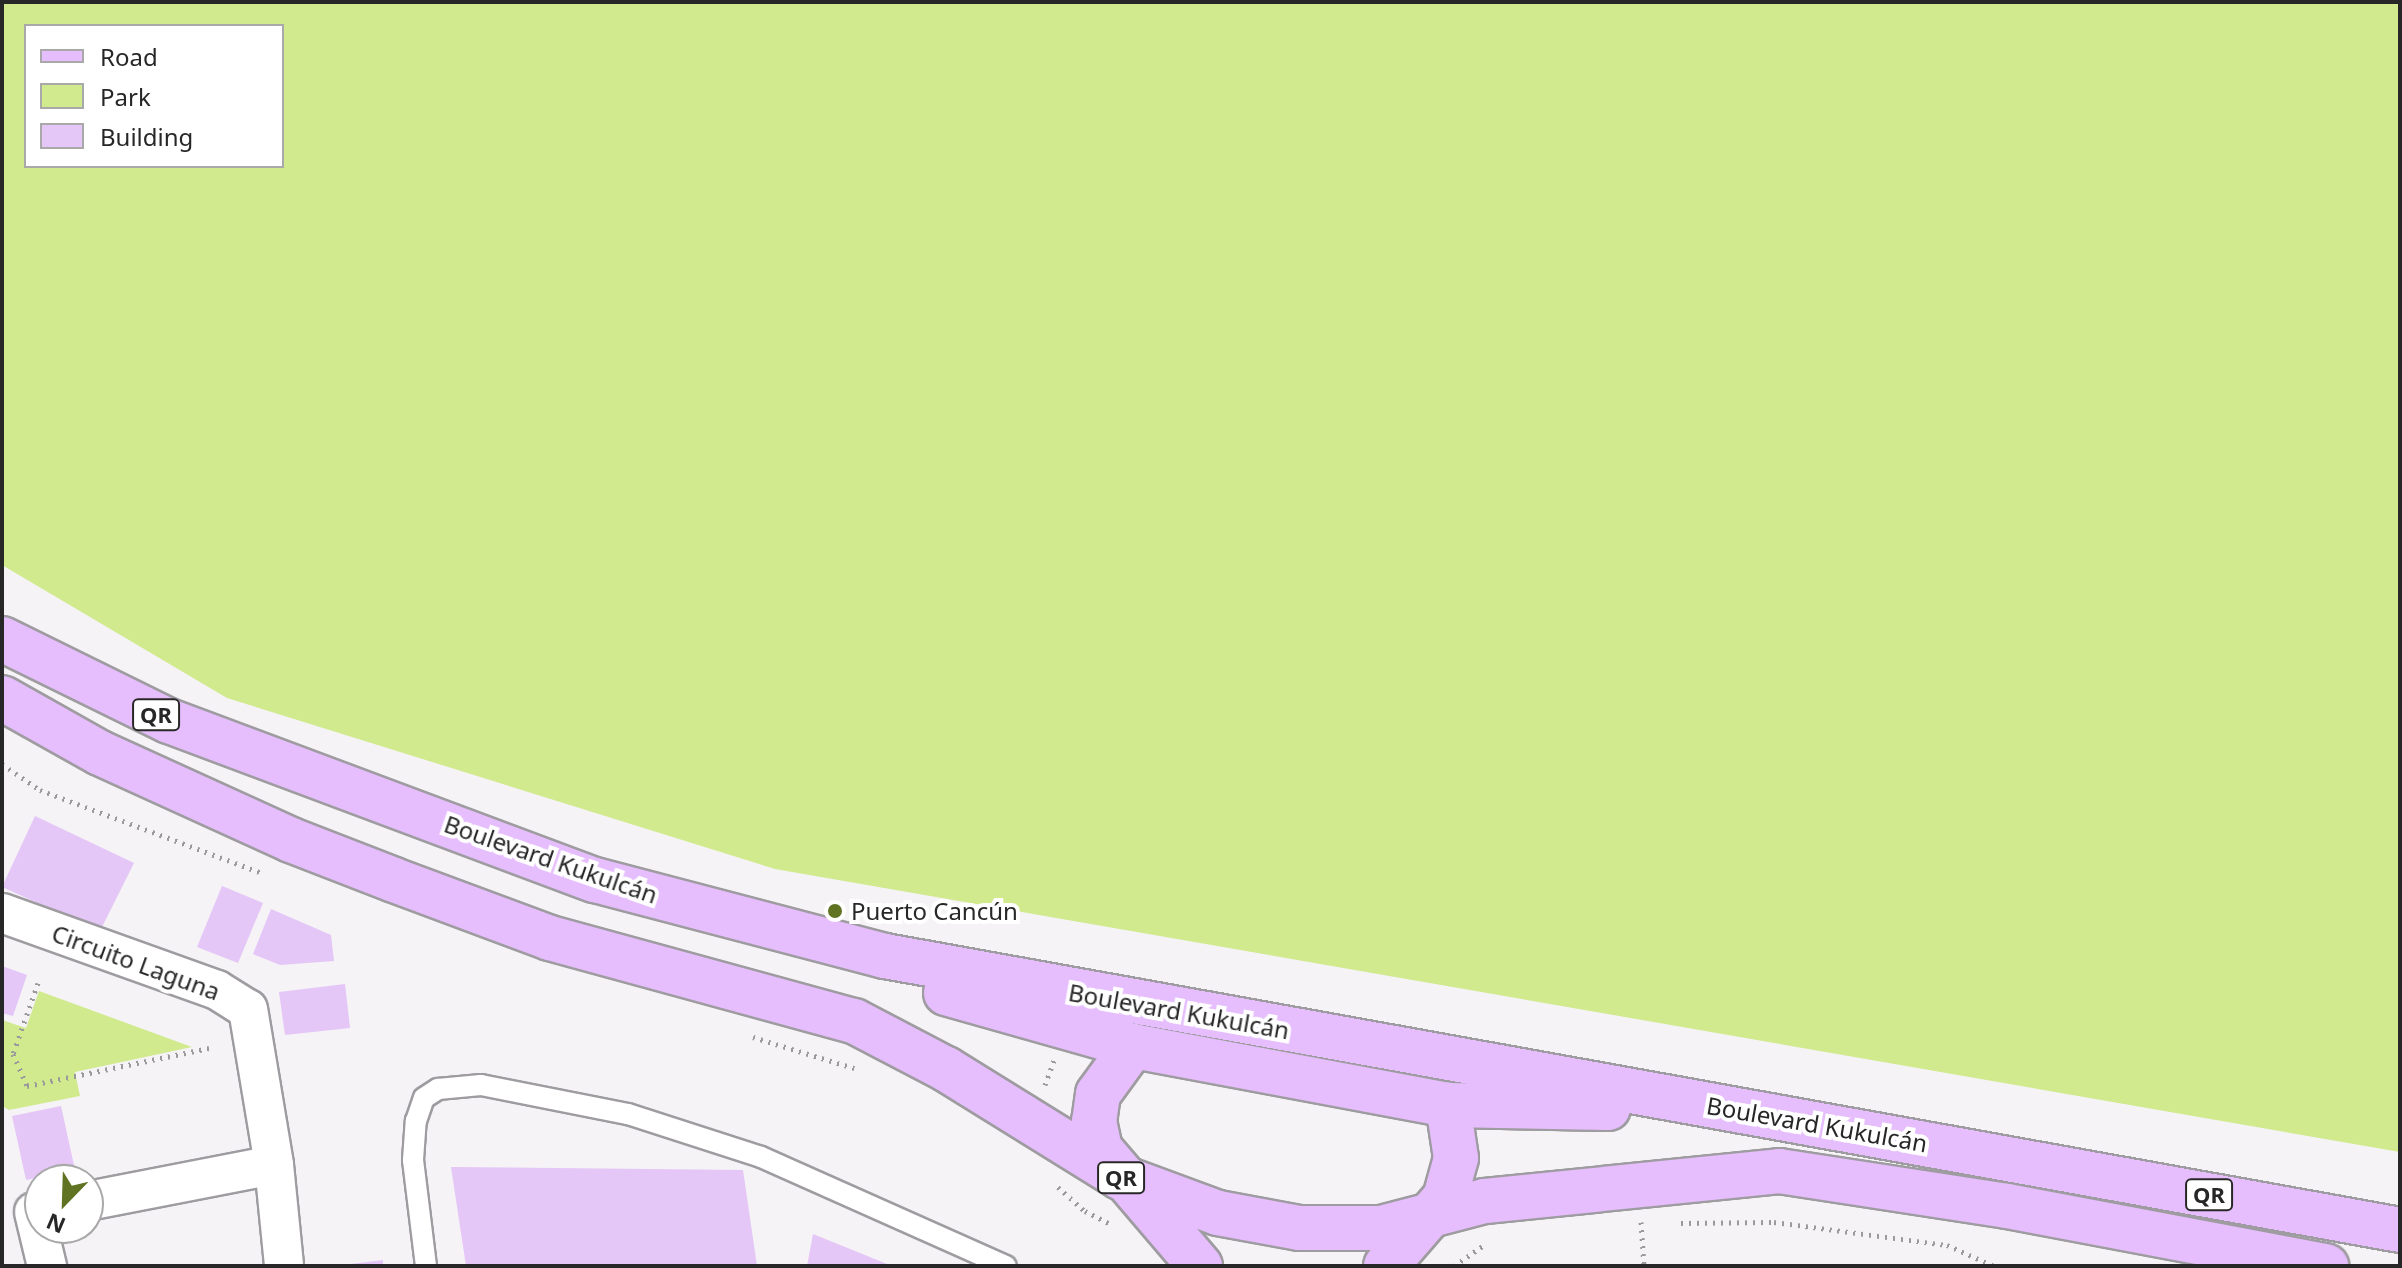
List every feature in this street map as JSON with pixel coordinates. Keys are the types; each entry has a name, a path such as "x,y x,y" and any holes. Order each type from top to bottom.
{"main road":[{"name":"Boulevard Kukulcán","path":"2,639 169,721 595,880 885,956 2400,1230"},
{"name":"Boulevard Kukulcán","path":"2,698 100,753 291,840 394,880 550,938 854,1021 946,1069 1120,1177 1218,1213 1299,1228 1381,1228 1485,1201 1779,1171 2007,1206 2326,1266"},
{"path":"885,956 950,995 1133,1046 1448,1105 1601,1109 1674,1098"},
{"path":"1133,1046 1105,1080 1094,1121 1100,1149 1120,1177 1200,1266"},
{"path":"1386,1266 1436,1215 1456,1158 1448,1105"}],"street":[{"name":"Circuito Laguna","path":"2,913 217,990 248,1009 274,1165 284,1266"},
{"path":"104,1198 274,1165"},
{"path":"38,1244 47,1266"}],"lane":[{"path":"426,1266 413,1160 416,1121 424,1098 438,1089 481,1085 628,1114 761,1157 1006,1266"}],"path":[{"path":"38,983 13,1054 27,1086 209,1048"},
{"path":"1042,1095 1060,1049"},
{"path":"1671,1223 1774,1222 1947,1245 1994,1266"},
{"path":"1627,1223 1656,1223"},
{"path":"1454,1266 1498,1241"}],"green space":[{"path":"2,2 2400,2 2400,1152 775,869 227,698 2,565"},
{"path":"39,991 192,1047 75,1072 80,1096 9,1110 2,1106 2,1020 26,1028"}],"building":[{"path":"35,816 134,863 100,931 2,887"},
{"path":"222,886 263,903 238,963 197,947"},
{"path":"271,909 331,935 334,961 280,965 253,954"},
{"path":"2,966 27,975 13,1016 2,1013"},
{"path":"345,984 350,1028 285,1035 279,992"},
{"path":"61,1106 74,1164 24,1164 24,1171 12,1116"},
{"path":"451,1167 743,1170 757,1266 466,1266"},
{"path":"813,1234 892,1266 807,1266"},
{"path":"383,1260 383,1266 351,1266 351,1264"}],"place":[{"name":"Puerto Cancún","path":"835,911"}]}
